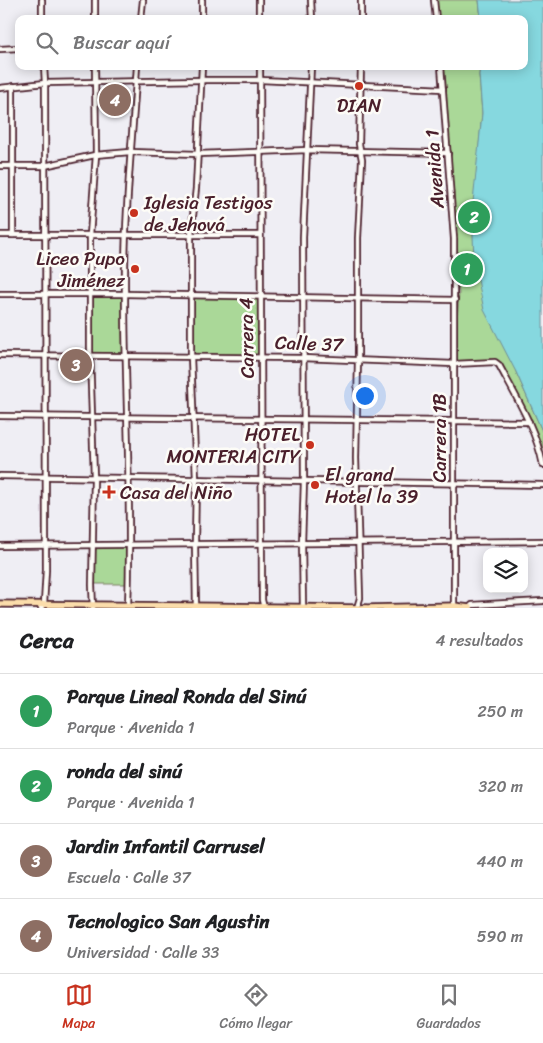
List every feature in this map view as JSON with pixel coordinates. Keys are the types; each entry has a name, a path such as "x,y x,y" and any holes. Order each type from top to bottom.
{"main road":[{"path":"0,604 43,606 128,605 149,607 357,608 454,606 469,608"}],"street":[{"path":"42,0 42,15"},
{"path":"95,0 95,15"},
{"path":"141,15 143,0"},
{"path":"202,0 202,15"},
{"path":"259,0 259,15"},
{"path":"312,0 312,15"},
{"path":"361,0 361,15"},
{"path":"434,0 436,15"},
{"path":"0,49 15,48"},
{"path":"43,606 46,546 44,70"},
{"path":"92,606 94,478 91,417 90,235 96,155 95,70"},
{"path":"128,605 129,478 125,235 137,70"},
{"path":"196,607 196,479 190,295 191,235 198,154 202,70"},
{"name":"Carrera 4","path":"260,70 262,607"},
{"path":"303,607 304,420 302,297 311,70"},
{"path":"357,608 360,598 356,420 358,238 362,160 359,144 361,70"},
{"name":"Avenida 1","path":"441,70 454,239 454,270"},
{"path":"0,88 46,83 261,80 443,89"},
{"path":"13,86 13,235"},
{"path":"0,166 44,166 96,155 130,152 198,154 308,150 448,153"},
{"path":"0,235 260,235"},
{"name":"Carrera 1B","path":"454,270 454,606"},
{"path":"0,294 125,294 454,300"},
{"name":"Calle 37","path":"0,354 261,357 454,364 497,363 529,422"},
{"path":"0,416 529,422 543,465"},
{"path":"0,476 543,485"},
{"path":"0,546 543,541"},
{"path":"360,598 366,608"},
{"path":"469,608 472,605 543,601"}],"green space":[{"path":"435,0 479,0 481,15 437,15"},
{"path":"441,70 480,70 482,113 476,179 516,372 543,433 543,458 540,448 498,363 454,363 459,293"},
{"path":"125,296 125,354 91,354 91,297"},
{"path":"193,297 259,299 259,355 193,355"},
{"path":"128,546 128,584 93,584 94,547"}],"water":[{"path":"479,0 543,0 543,433 516,372 484,310 474,260 472,212 482,113 480,70 528,70 528,15 481,15"}],"place":[{"name":"DIAN","path":"359,86"},
{"name":"Tecnologico San Agustin","path":"115,100"},
{"name":"Iglesia Testigos de Jehová","path":"134,213"},
{"name":"ronda del sinú","path":"474,217"},
{"name":"Liceo Pupo Jiménez","path":"135,269"},
{"name":"Parque Lineal Ronda del Sinú","path":"467,269"},
{"name":"Jardin Infantil Carrusel","path":"76,365"},
{"name":"HOTEL MONTERIA CITY","path":"310,445"},
{"name":"El grand Hotel la 39","path":"315,485"},
{"name":"Casa del Niño","path":"109,492"}]}
